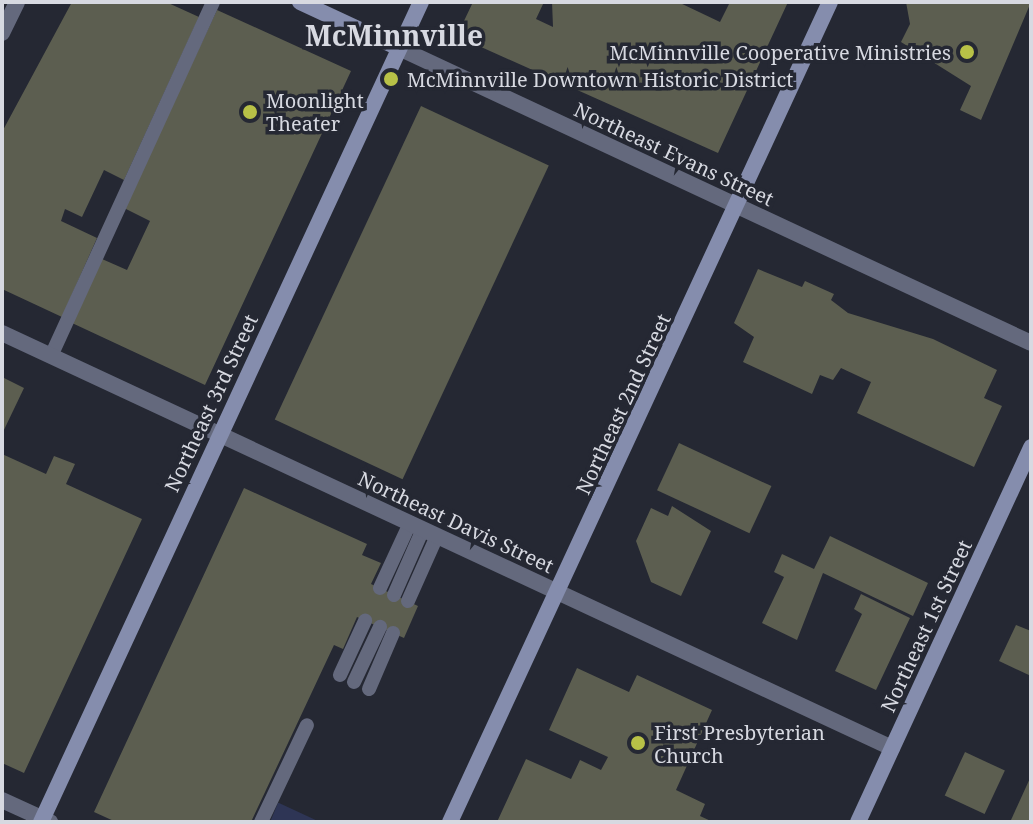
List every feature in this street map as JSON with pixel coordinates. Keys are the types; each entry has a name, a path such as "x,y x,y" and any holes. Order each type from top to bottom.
{"street":[{"path":"2,33 17,2"},
{"name":"Northeast Evans Street","path":"300,2 1031,343"},
{"name":"Northeast 3rd Street","path":"45,821 218,434 421,2"},
{"name":"Northeast 2nd Street","path":"450,822 830,2"},
{"name":"Northeast Davis Street","path":"2,333 892,748"},
{"name":"Northeast 1st Street","path":"858,822 1031,447"},
{"path":"2,800 45,821"}],"lane":[{"path":"51,356 213,2"},
{"path":"423,529 394,595 423,529"},
{"path":"347,679 379,627 369,689"},
{"path":"261,822 307,725"}],"shaded area":[{"path":"279,803 320,822 270,822"}],"building":[{"path":"72,2 166,2 199,17 124,180 104,170 82,217 65,209 61,221 97,238 62,317 2,289 2,132"},
{"path":"473,2 544,2 536,19 553,27 552,2 678,2 720,22 730,2 788,2 718,153 470,42 463,23"},
{"name":"McMinnville Cooperative Ministries","path":"906,2 1031,2 981,120 960,110 971,86 901,42 910,24"},
{"path":"217,10 351,71 205,385 72,323 102,259 127,270 150,221 124,208"},
{"path":"421,106 549,166 403,479 275,420"},
{"path":"758,269 802,287 805,281 834,294 831,300 848,313 933,339 997,370 984,398 1002,406 974,467 857,413 871,382 841,368 833,380 820,375 812,394 743,362 754,337 734,323"},
{"path":"4,378 24,388 2,434 2,383"},
{"path":"679,443 771,486 749,533 657,490"},
{"path":"2,454 46,474 54,456 75,464 66,484 142,519 24,773 2,763"},
{"path":"244,488 367,544 362,555 381,563 371,584 418,606 404,638 357,617 343,649 334,645 251,822 116,822 94,812"},
{"path":"672,506 711,531 681,596 651,582 636,541 651,508 668,516"},
{"path":"830,536 928,583 913,616 823,573 797,640 762,623 784,577 774,572 782,554 814,569"},
{"path":"861,594 910,618 876,690 835,671 862,614 854,609"},
{"path":"1016,625 1031,631 1031,676 999,661"},
{"name":"First Presbyterian Church","path":"577,668 629,692 637,675 712,710 676,790 705,804 700,816 713,822 497,822 526,759 571,779 580,760 601,770 608,757 549,730"},
{"path":"965,752 1005,771 985,814 945,796"},
{"path":"1031,776 1031,822 1015,822 1011,820"}],"place":[{"name":"McMinnville Cooperative Ministries","path":"967,52"},
{"name":"McMinnville Downtown Historic District","path":"391,79"},
{"name":"Moonlight Theater","path":"250,112"},
{"name":"First Presbyterian Church","path":"638,743"}],"district":[{"name":"McMinnville","path":"394,35"}]}
